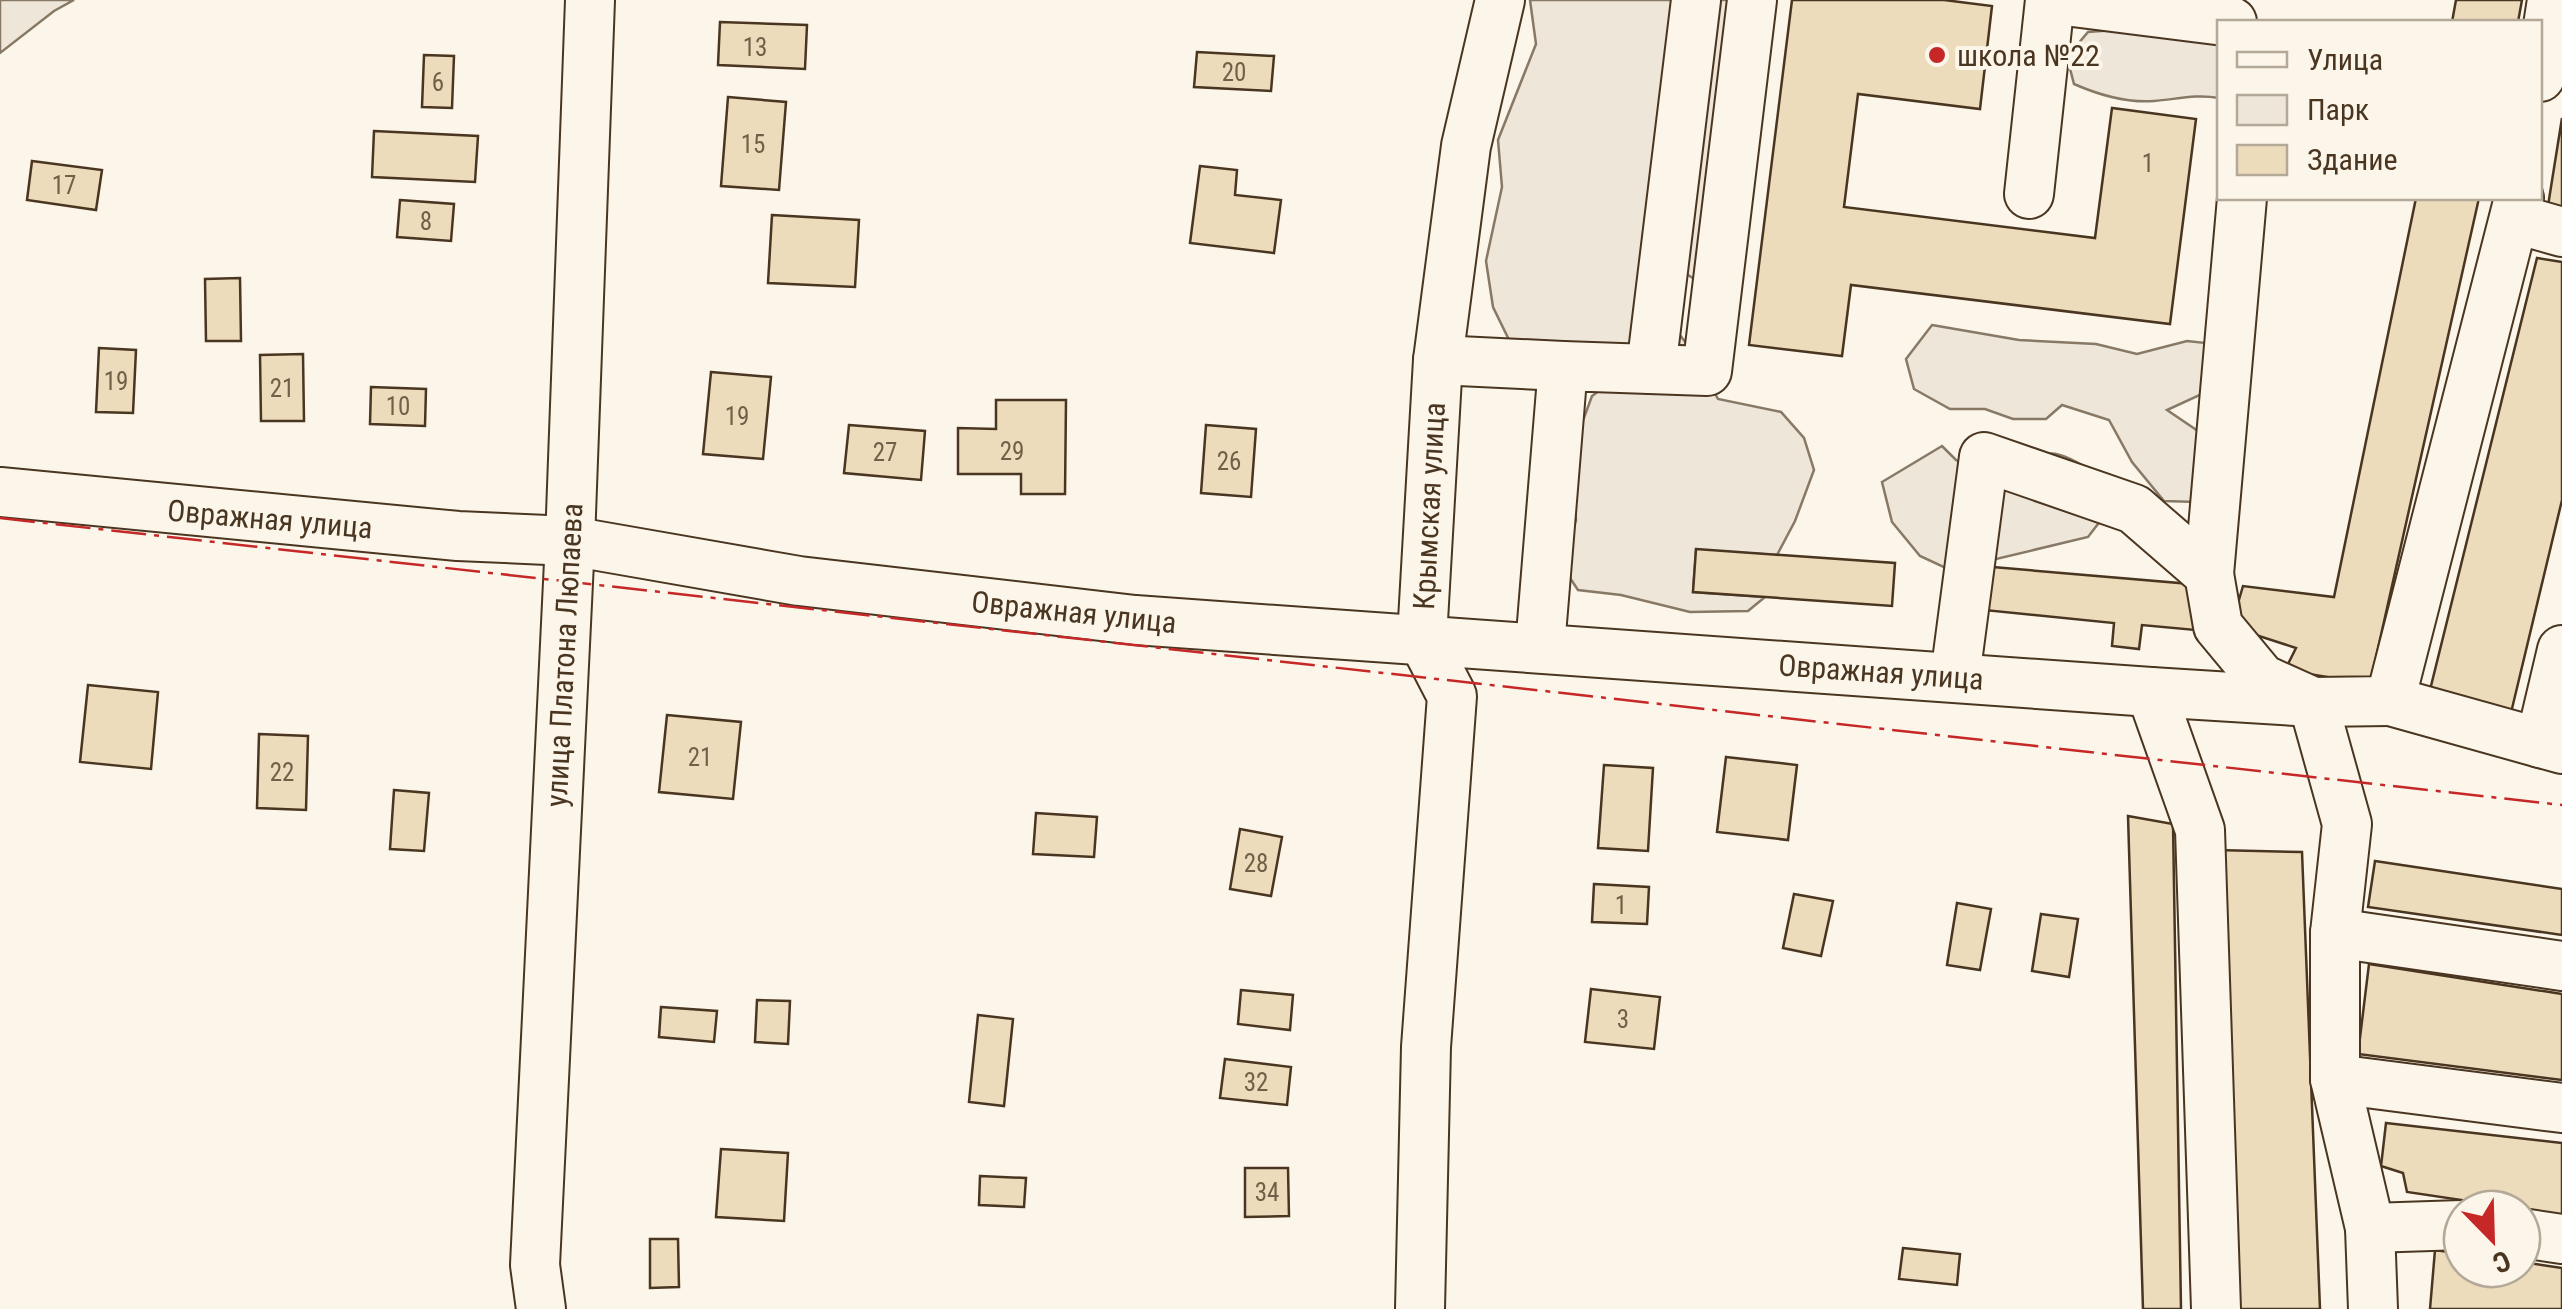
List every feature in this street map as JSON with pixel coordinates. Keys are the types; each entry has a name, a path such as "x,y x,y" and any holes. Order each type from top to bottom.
{"street":[{"name":"улица Платона Люпаева","path":"541,1309 535,1266 570,541 590,0"},
{"name":"Крымская улица","path":"1420,1309 1426,1047 1452,696 1422,638 1438,360 1466,146 1500,0"},
{"path":"1651,369 1696,0"},
{"path":"1438,360 1707,371 1752,0"},
{"path":"2029,194 2054,0 2217,20"},
{"path":"2542,64 2552,0"},
{"path":"2242,200 2209,574 2218,626 2262,679 2313,702 2347,824 2334,932 2335,1080 2370,1228 2373,1309"},
{"path":"2390,701 2518,208 2562,232"},
{"path":"1540,647 1563,366"},
{"path":"1955,678 1984,457 2134,509 2209,574"},
{"name":"Овражная улица","path":"0,492 458,536 570,541 798,581 1095,616 2152,692 2313,702 2390,701 2551,746"},
{"path":"2551,746 2562,650"},
{"path":"2152,692 2200,830 2216,1309"},
{"path":"2334,932 2562,966"},
{"path":"2335,1080 2562,1108"},
{"path":"2370,1228 2442,1226"}],"green space":[{"path":"0,0 74,0 0,53"},
{"path":"1530,0 1768,0 1696,280 1680,270 1672,325 1690,348 1718,399 1781,412 1804,438 1814,470 1777,555 1696,550 1693,592 1765,597 1748,611 1690,612 1621,595 1578,590 1562,566 1576,520 1571,453 1592,396 1614,380 1591,343 1513,348 1493,307 1486,261 1502,187 1498,140 1536,44"},
{"path":"2181,25 2217,31 2217,98 2134,101 2074,84 2067,57 2088,32"},
{"path":"1932,325 2019,340 2096,344 2137,354 2187,341 2206,343 2202,394 2167,410 2220,446 2197,502 2164,501 2132,462 2109,420 2062,405 2046,419 2013,419 1985,409 1950,409 1914,389 1906,359"},
{"path":"1942,446 1956,460 1998,481 2038,456 2058,454 2069,458 2100,476 2101,520 2088,537 1950,570 1920,556 1892,522 1882,482"}],"building":[{"path":"1792,0 1944,0 1992,6 1980,109 1858,94 1844,207 2095,238 2112,108 2196,119 2170,324 1851,285 1842,356 1749,345"},
{"path":"2456,0 2522,0 2518,20 2452,20"},
{"path":"720,22 807,25 805,69 718,65"},
{"path":"1197,52 1274,56 1271,91 1194,87"},
{"path":"424,55 454,56 452,108 422,107"},
{"path":"728,97 786,102 779,190 721,186"},
{"path":"2562,118 2562,216 2547,212"},
{"path":"374,131 478,136 475,182 372,177"},
{"path":"32,161 102,170 96,210 27,200"},
{"path":"1200,166 1237,170 1235,195 1281,200 1274,253 1190,243"},
{"path":"400,200 454,204 451,241 397,237"},
{"path":"2416,200 2479,200 2370,684 2285,670 2296,648 2231,627 2243,586 2334,597"},
{"path":"772,215 859,220 855,287 768,283"},
{"path":"2537,258 2562,262 2562,500 2510,717 2430,690"},
{"path":"240,278 241,341 206,341 205,279"},
{"path":"99,348 136,350 133,413 96,412"},
{"path":"303,354 304,421 261,421 260,355"},
{"path":"711,372 771,377 763,459 703,454"},
{"path":"371,387 426,389 425,426 370,424"},
{"path":"996,400 1066,400 1065,494 1021,494 1021,474 958,474 958,428 996,429"},
{"path":"849,425 925,431 921,480 844,473"},
{"path":"1206,425 1256,429 1251,497 1201,493"},
{"path":"1696,549 1895,563 1892,606 1693,592"},
{"path":"1981,566 2202,585 2195,630 2142,625 2139,649 2112,646 2114,623 1974,609"},
{"path":"88,685 158,692 151,769 80,762"},
{"path":"667,715 741,722 733,799 659,792"},
{"path":"259,734 308,736 306,810 257,808"},
{"path":"1726,757 1797,765 1788,840 1717,832"},
{"path":"1604,765 1653,768 1648,851 1598,848"},
{"path":"394,790 429,793 424,851 390,849"},
{"path":"1036,813 1097,817 1094,857 1033,854"},
{"path":"2128,816 2173,824 2181,1309 2143,1309"},
{"path":"1240,829 1282,837 1271,896 1230,889"},
{"path":"2216,850 2302,852 2320,1309 2232,1309"},
{"path":"2375,861 2562,889 2562,935 2368,907"},
{"path":"1594,884 1649,887 1647,924 1592,922"},
{"path":"1794,894 1833,901 1821,956 1783,948"},
{"path":"1957,903 1991,909 1980,970 1947,965"},
{"path":"2041,914 2078,919 2069,977 2032,971"},
{"path":"2369,964 2562,994 2562,1080 2358,1054"},
{"path":"1591,989 1660,997 1654,1049 1585,1042"},
{"path":"1241,990 1293,995 1290,1030 1238,1024"},
{"path":"757,1000 790,1001 788,1044 755,1042"},
{"path":"661,1007 717,1011 714,1042 659,1037"},
{"path":"978,1015 1013,1019 1004,1106 969,1102"},
{"path":"1225,1059 1291,1067 1287,1105 1220,1098"},
{"path":"2386,1123 2562,1143 2562,1215 2542,1212 2542,1189 2442,1189 2442,1197 2407,1192 2403,1173 2381,1166"},
{"path":"721,1149 788,1153 784,1221 716,1217"},
{"path":"1245,1168 1288,1168 1289,1216 1245,1217"},
{"path":"980,1176 1026,1178 1024,1207 979,1205"},
{"path":"650,1239 678,1239 679,1287 650,1288"},
{"path":"1903,1248 1960,1254 1957,1285 1899,1279"},
{"path":"2435,1250 2442,1251 2442,1289 2542,1289 2542,1265 2562,1268 2562,1309 2430,1309"}],"power":[{"path":"0,518 2562,805"}],"place":[{"name":"школа №22","path":"1937,55"}]}
